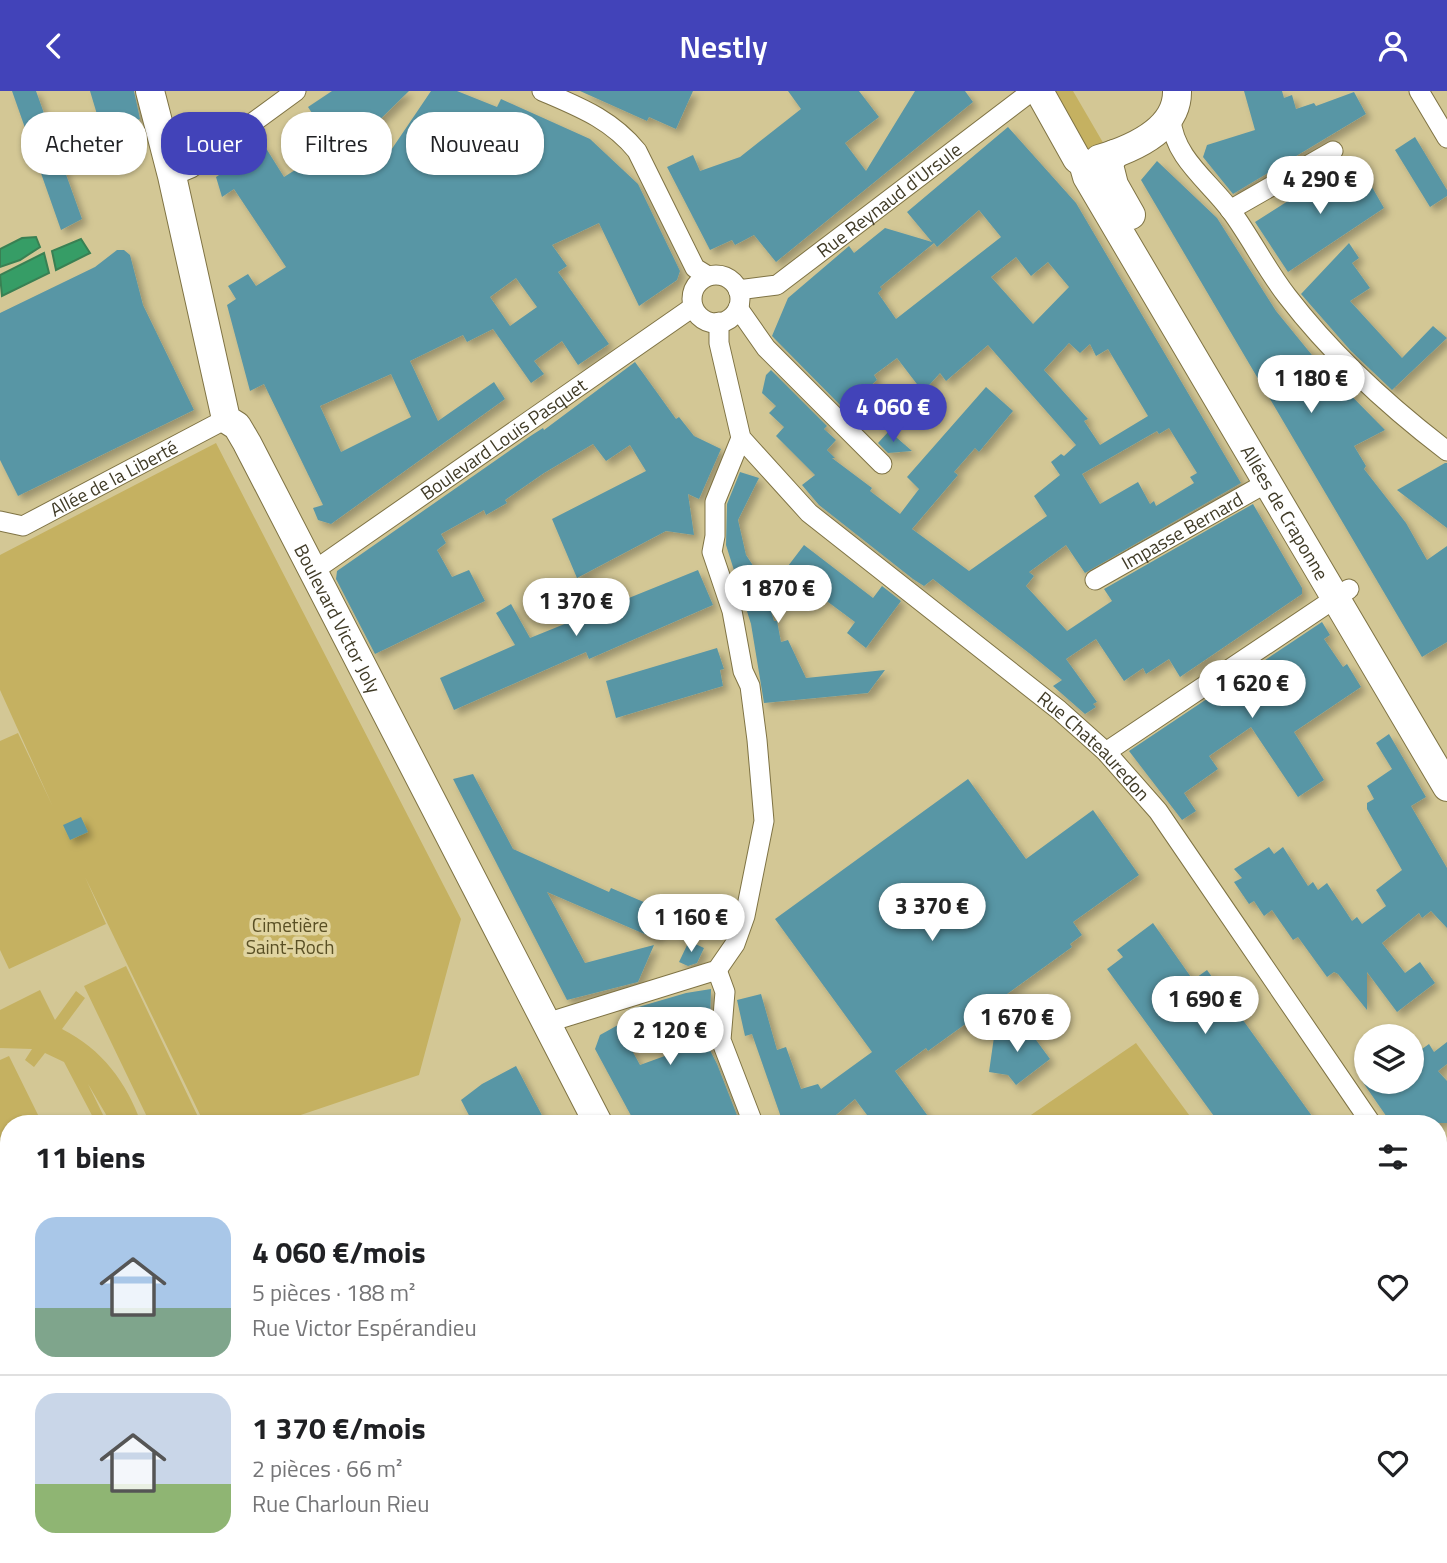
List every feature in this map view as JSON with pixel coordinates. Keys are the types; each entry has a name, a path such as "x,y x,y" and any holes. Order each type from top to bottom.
{"main road":[{"name":"Boulevard Victor Joly","path":"150,91 172,176 226,419 237,426 242,435 593,1115"},
{"name":"Allées de Craponne","path":"1039,91 1268,482 1343,594"},
{"path":"1083,163 1114,154 1149,137 1171,119 1177,104 1177,91"},
{"name":"Allées de Craponne","path":"1114,154 1109,165 1114,185 1343,594 1444,768"}],"street":[{"path":"172,176 191,168 296,91"},
{"path":"542,91 602,117 624,135 637,151 695,268 708,276 729,278 766,348 882,464"},
{"name":"Rue Reynaud d'Ursule","path":"738,299 777,285 1032,91"},
{"path":"1419,91 1447,138"},
{"path":"1171,119 1186,161 1230,210 1285,293 1318,336 1366,386 1447,451"},
{"path":"1230,210 1333,151"},
{"path":"708,276 696,285 693,307 703,319 719,323 727,320 738,299"},
{"name":"Boulevard Louis Pasquet","path":"312,572 693,307"},
{"path":"545,1023 717,970 735,944 745,916 764,821 750,686 744,671 732,611 712,552 715,502 741,439 719,343 719,323"},
{"name":"Allée de la Liberté","path":"0,521 23,526 226,419"},
{"name":"Rue Chateauredon","path":"741,439 809,513 1059,710 1106,752 1158,811 1366,1115"},
{"name":"Impasse Bernard","path":"1095,580 1268,482"},
{"path":"1106,752 1343,594"},
{"path":"717,970 725,992 721,1041 750,1115"}],"green space":[{"path":"1054,91 1073,91 1105,146 1088,148 1081,144"},
{"name":"Cimetière Saint-Roch","path":"216,443 461,919 419,1075 301,1115 200,1115 85,877 106,924 9,969 0,950 0,741 18,733 53,807 0,690 0,555"},
{"path":"126,966 197,1115 146,1115 84,986"},
{"path":"40,990 55,1020 76,991 85,998 62,1029 101,1057 120,1081 138,1115 106,1115 88,1084 103,1115 92,1115 64,1062 45,1053 34,1067 25,1060 32,1049 0,1048 0,1010"},
{"path":"1136,1043 1189,1115 1031,1115"},
{"path":"9,1056 38,1115 0,1115 0,1060"}],"shaded area":[{"path":"36,237 40,247 20,260 0,267 0,249 22,238"},
{"path":"81,239 90,253 56,270 52,251"},
{"path":"44,253 49,273 2,296 0,275"}],"building":[{"path":"12,91 36,91 44,112 21,112 21,117"},
{"path":"90,91 134,91 138,112 96,112"},
{"path":"332,91 409,91 388,112 311,112 308,107"},
{"path":"431,91 457,91 497,107 501,99 530,112 417,112"},
{"path":"580,91 693,91 676,129 649,117 647,121"},
{"path":"788,91 859,91 879,117 845,143 866,171 915,91 965,91 973,102 776,262 754,235 735,245 732,240 710,250 667,167 693,155 700,171 740,157 801,109"},
{"path":"1244,91 1282,91 1284,98 1292,95 1296,109 1314,103 1316,106 1354,92 1366,114 1233,194 1203,157 1207,145 1255,130"},
{"path":"544,118 590,139 638,184 680,271 677,280 639,306 599,223 552,245 567,266 558,272 609,344 578,365 562,341 534,361 544,374 531,383 493,329 467,342 463,335 410,361 438,421 494,382 505,399 331,524 318,520 313,508 323,505 264,384 250,391 227,305 236,299 228,286 248,274 256,286 286,267 234,189 222,197 216,177 267,175 267,150 284,177 392,175 392,149 406,128 406,175 544,175","holes":["516,278 537,307 510,326 490,297","391,374 411,417 341,452 320,406"]},
{"path":"1008,127 1076,203 1241,483 1085,573 1066,545 1029,572 1034,576 1026,586 1067,631 1112,601 1104,589 1253,504 1302,588 1302,594 1180,677 1169,659 1146,674 1143,668 1124,681 1096,639 1066,659 1097,702 1093,704 1096,707 1085,714 1053,686 1062,680 1029,653 933,579 924,586 913,579 819,505 802,485 815,475 776,436 784,427 769,413 776,406 762,393 766,375 771,370 827,426 824,429 836,440 827,450 835,458 832,458 872,488 870,491 900,514 919,489 907,477 986,387 1013,411 979,452 975,448 954,472 958,475 912,529 969,571 1047,516 1034,496 1060,475 1051,462 1061,454 1064,456 1076,445 988,345 946,381 940,373 923,392 897,358 874,375 877,380 844,409 772,336 788,298 849,246 854,253 885,228 932,242 907,212","holes":["979,210 1001,237 896,319 878,293 882,289 880,287 934,243 937,247","1016,257 1031,276 1048,262 1069,287 1033,324 991,277","1069,343 1080,353 1090,344 1096,356 1108,349 1148,416 1100,445 1084,421 1088,419 1044,370","1169,428 1197,473 1190,477 1194,483 1156,506 1154,501 1150,504 1138,482 1100,504 1082,474 1157,431 1159,434"]},
{"path":"1415,137 1447,190 1447,196 1430,207 1395,150"},
{"path":"1157,161 1217,218 1276,311 1316,360 1385,430 1354,446 1366,466 1364,469 1406,523 1427,560 1447,546 1447,642 1422,657 1141,180"},
{"path":"1357,161 1384,208 1288,272 1255,222 1310,187 1312,191"},
{"path":"42,175 66,175 82,219 61,230"},
{"path":"1349,243 1359,258 1352,263 1370,288 1350,301 1402,358 1433,326 1447,338 1392,390 1351,351 1301,294"},
{"path":"117,250 124,250 130,255 143,305 194,410 18,496 0,460 0,313 95,267"},
{"path":"635,362 676,419 679,417 694,436 721,449 699,499 688,494 694,535 666,531 577,578 552,519 646,471 630,445 606,461 593,444 544,473 505,500 507,503 486,515 484,510 441,534 446,543 437,550 452,577 469,570 485,601 375,654 336,579 337,571 532,435 543,428 544,430"},
{"path":"889,431 912,451 888,453 878,443"},
{"path":"1447,463 1447,528 1397,490"},
{"path":"740,472 759,478 738,520 746,555 760,576 774,621 777,621 781,642 788,640 806,678 885,670 868,693 764,703 751,624 726,545 727,504"},
{"path":"804,545 873,598 882,586 901,601 866,648 847,633 855,622 785,570"},
{"path":"698,570 713,605 589,659 586,652 454,710 440,678 515,645 496,613 511,604 530,638"},
{"path":"1322,622 1330,635 1324,639 1343,667 1347,664 1361,687 1294,732 1324,780 1298,797 1251,727 1209,756 1218,769 1184,793 1196,811 1182,820 1129,751"},
{"path":"717,648 724,669 720,670 723,686 616,718 606,681"},
{"path":"1389,734 1426,797 1411,806 1447,868 1447,928 1431,911 1422,918 1419,913 1382,943 1405,973 1420,962 1435,983 1397,1012 1367,972 1367,1010 1338,974 1334,972 1327,977 1298,937 1293,940 1272,910 1264,916 1254,901 1249,904 1234,882 1242,878 1234,869 1269,847 1274,854 1283,847 1308,886 1313,882 1318,890 1327,883 1352,921 1357,917 1362,924 1386,906 1376,890 1402,870 1367,809 1367,803 1374,799 1367,786 1392,769 1376,743"},
{"path":"473,774 513,849 609,892 611,888 667,912 656,939 547,892 585,963 654,945 638,982 567,1000 453,779"},
{"path":"968,779 1026,859 1093,810 1139,875 1073,922 1082,935 1070,944 1072,947 928,1051 926,1048 895,1071 927,1115 867,1115 855,1099 836,1115 780,1115 752,1034 745,1036 737,1000 761,994 777,1050 786,1047 801,1089 818,1084 821,1089 872,1052 775,919"},
{"path":"81,817 88,832 70,840 63,825"},
{"path":"1153,923 1193,980 1207,970 1311,1115 1213,1115 1107,969 1123,957 1117,950"},
{"path":"689,941 704,948 697,963 688,966 679,962"},
{"path":"711,989 710,1020 694,1019 717,1064 737,1115 631,1115 595,1049 600,1035 618,1025 640,1065 673,1053 662,1021 634,1029 628,1010 686,993"},
{"path":"1025,1025 1050,1059 1016,1085 1008,1075 989,1072 995,1030 1014,1033"},
{"path":"1447,1042 1447,1064 1438,1071 1447,1081 1447,1115 1385,1115 1371,1094 1424,1094 1424,1048 1429,1044 1434,1052"},
{"path":"516,1066 542,1115 469,1115 461,1100 482,1084"}]}
